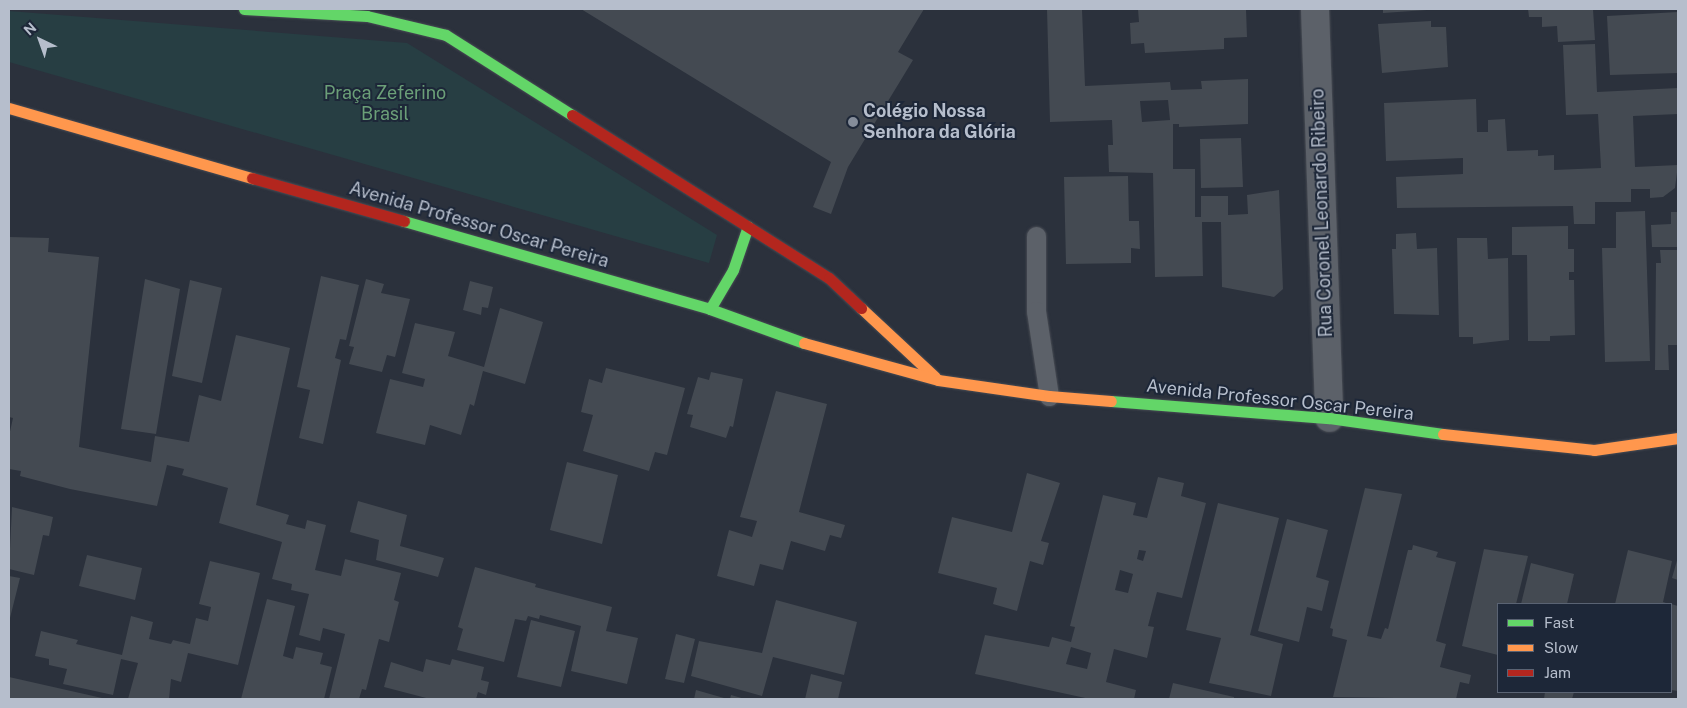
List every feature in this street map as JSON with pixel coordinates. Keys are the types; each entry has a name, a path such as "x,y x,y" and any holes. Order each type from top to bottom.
{"main road":[{"path":"244,9 367,16 446,35 829,278 938,380"},
{"name":"Avenida Professor Oscar Pereira","path":"9,108 710,309 812,346 938,380 1049,396 1329,418 1495,442 1594,450 1678,438"},
{"path":"710,309 733,270 748,226"}],"street":[{"name":"Rua Coronel Leonardo Ribeiro","path":"1315,9 1329,418"}],"lane":[{"path":"1036,236 1036,312 1049,396"}],"green space":[{"name":"Praça Zeferino Brasil","path":"9,11 407,43 717,235 709,263 9,62"}],"building":[{"path":"581,9 924,9 898,52 913,60 848,167 831,214 813,207 831,162"},
{"path":"1047,9 1082,9 1085,86 1170,82 1171,90 1202,89 1201,81 1248,79 1248,124 1179,127 1179,124 1173,124 1173,169 1195,169 1195,217 1201,217 1201,196 1228,196 1228,215 1248,214 1247,195 1279,190 1283,289 1274,297 1222,287 1221,222 1202,222 1203,276 1155,277 1153,173 1109,172 1108,145 1113,145 1112,120 1050,122","holes":["1168,100 1170,120 1142,122 1140,101"]},
{"path":"1138,9 1246,9 1247,37 1224,38 1224,49 1145,53 1144,43 1131,44 1130,23 1139,22"},
{"path":"1383,9 1427,9 1427,10 1383,13"},
{"path":"1528,9 1593,9 1595,40 1558,42 1557,26 1542,27 1542,17 1529,17"},
{"path":"1678,12 1678,73 1610,75 1607,16"},
{"path":"1431,21 1431,27 1446,27 1448,67 1382,73 1378,24"},
{"path":"1595,44 1597,92 1678,88 1678,114 1633,116 1635,167 1678,165 1675,188 1663,197 1650,198 1650,189 1631,189 1631,202 1595,202 1595,224 1574,224 1573,206 1397,208 1396,177 1463,174 1463,158 1386,161 1384,103 1476,99 1477,132 1488,132 1488,120 1505,119 1507,151 1538,150 1538,156 1554,155 1554,170 1601,168 1598,114 1566,115 1563,45"},
{"path":"1241,138 1243,187 1201,188 1200,139"},
{"path":"1128,176 1129,221 1139,221 1140,249 1131,248 1131,263 1066,264 1064,177"},
{"path":"1645,211 1650,361 1605,362 1602,248 1616,248 1616,212"},
{"path":"1671,212 1678,212 1678,247 1652,247 1651,225 1671,224"},
{"path":"1568,226 1568,249 1574,249 1574,272 1569,272 1569,280 1574,280 1575,335 1550,336 1550,341 1528,341 1527,255 1512,255 1512,227"},
{"path":"1416,233 1417,249 1437,248 1439,315 1394,314 1392,249 1396,249 1396,234"},
{"path":"9,237 49,238 48,252 99,257 79,447 151,462 155,436 189,442 199,395 221,401 236,335 290,348 256,505 289,515 286,524 305,529 307,520 326,525 315,570 341,576 345,559 401,573 394,600 399,602 389,642 379,639 366,690 362,689 359,699 329,699 345,634 323,628 320,641 299,635 309,594 291,590 292,584 272,579 282,542 219,523 228,488 182,475 184,469 167,465 157,506 70,489 20,476 21,471 9,469 9,436 13,418 9,417"},
{"path":"1457,238 1487,238 1488,259 1508,258 1509,340 1473,344 1473,337 1459,337"},
{"path":"1660,250 1678,250 1678,345 1668,345 1669,370 1655,370 1656,263 1661,263"},
{"path":"321,276 359,285 346,340 340,339 335,358 341,360 323,444 299,438 310,390 297,387"},
{"path":"145,279 180,289 156,434 121,429"},
{"path":"366,279 384,284 381,293 410,299 395,357 387,355 382,372 349,364 354,347 349,346"},
{"path":"190,280 222,288 202,383 172,376"},
{"path":"470,281 493,287 488,308 482,307 481,315 463,310"},
{"path":"500,308 543,322 525,384 483,371 474,406 470,404 461,435 430,425 425,445 376,433 390,379 423,387 425,379 402,373 415,323 455,332 448,356 484,367"},
{"path":"606,368 685,388 667,455 655,452 649,471 583,451 593,415 581,412 589,379 602,383"},
{"path":"711,372 743,379 733,427 730,426 726,438 690,427 693,415 687,414 698,377 709,380"},
{"path":"776,391 827,404 799,512 845,525 841,538 830,535 825,551 791,541 783,570 760,564 754,586 717,576 729,530 752,537 757,521 740,517"},
{"path":"567,462 618,475 602,544 550,530"},
{"path":"1027,473 1060,483 1041,541 1049,543 1043,565 1030,561 1017,611 993,604 997,588 938,573 952,517 1012,532"},
{"path":"1158,477 1184,483 1181,496 1206,503 1182,598 1157,592 1148,626 1154,627 1147,658 1114,649 1106,682 1136,690 1134,699 1090,699 975,674 985,635 1049,647 1052,637 1071,642 1075,627 1070,626 1103,495 1136,503 1133,515 1147,518","holes":["1139,550 1146,551 1143,561 1137,559","1120,570 1133,574 1128,593 1115,590","1071,647 1091,653 1087,669 1066,664"]},
{"path":"1365,488 1402,494 1367,636 1381,639 1385,628 1388,629 1408,550 1412,550 1413,545 1438,552 1436,557 1456,562 1436,641 1446,644 1440,667 1471,675 1469,684 1460,682 1456,699 1333,697 1347,640 1332,636 1333,629 1330,628"},
{"path":"358,501 407,515 400,546 444,558 438,577 376,560 379,540 350,532"},
{"path":"1218,503 1279,518 1250,635 1283,644 1271,696 1209,683 1221,638 1186,630"},
{"path":"12,507 53,517 49,536 43,535 34,575 9,569"},
{"path":"1287,519 1328,530 1316,577 1329,581 1322,611 1307,607 1299,642 1258,631"},
{"path":"1484,549 1528,556 1516,603 1497,603 1497,655 1462,646"},
{"path":"1628,550 1672,561 1663,602 1666,603 1615,603"},
{"path":"87,555 142,568 135,600 79,586"},
{"path":"1678,557 1678,580 1672,578"},
{"path":"210,561 260,573 238,665 188,653 181,682 171,679 169,699 128,699 138,663 121,659 113,695 63,684 67,669 49,665 49,659 35,656 41,631 78,640 76,644 122,655 131,616 153,622 149,639 171,644 173,640 190,644 196,618 208,621 211,607 199,604"},
{"path":"1531,563 1574,574 1567,603 1521,603"},
{"path":"475,567 536,584 535,587 612,607 606,631 638,638 627,684 571,671 581,626 540,615 539,619 528,616 526,621 515,619 504,662 457,650 463,629 458,627"},
{"path":"9,576 20,578 9,622"},
{"path":"267,599 295,606 283,656 293,659 296,647 323,653 320,664 332,667 324,699 241,699"},
{"path":"776,600 857,622 844,675 773,657 762,696 691,676 699,641 762,653"},
{"path":"1672,604 1678,606 1678,691 1672,690"},
{"path":"531,620 575,631 561,687 517,677"},
{"path":"676,634 695,639 684,683 665,679"},
{"path":"426,659 450,665 452,659 484,667 481,680 489,682 486,695 478,692 476,699 430,699 384,687 391,662 423,672"},
{"path":"811,674 842,682 838,699 805,699"},
{"path":"9,677 102,698 102,699 9,699"},
{"path":"1173,683 1234,697 1234,699 1169,699"},
{"path":"696,690 724,698 724,699 694,699"},
{"path":"1545,693 1574,693 1572,699 1544,699"},
{"path":"731,695 745,699 730,699"}],"traffic: fast":[{"path":"244,9 367,16 446,35 572,115"},
{"path":"404,221 710,309 804,343"},
{"path":"710,309 733,270 748,226"},
{"path":"1111,401 1329,418 1443,434"}],"traffic: slow":[{"path":"9,108 252,178"},
{"path":"861,308 935,377"},
{"path":"804,343 938,380 1049,396 1111,401"},
{"path":"1443,434 1594,450 1678,438"}],"traffic: jam":[{"path":"572,115 829,278 861,308"},
{"path":"252,178 404,221"}],"place":[{"name":"Colégio Nossa Senhora da Glória","path":"853,122"}]}
